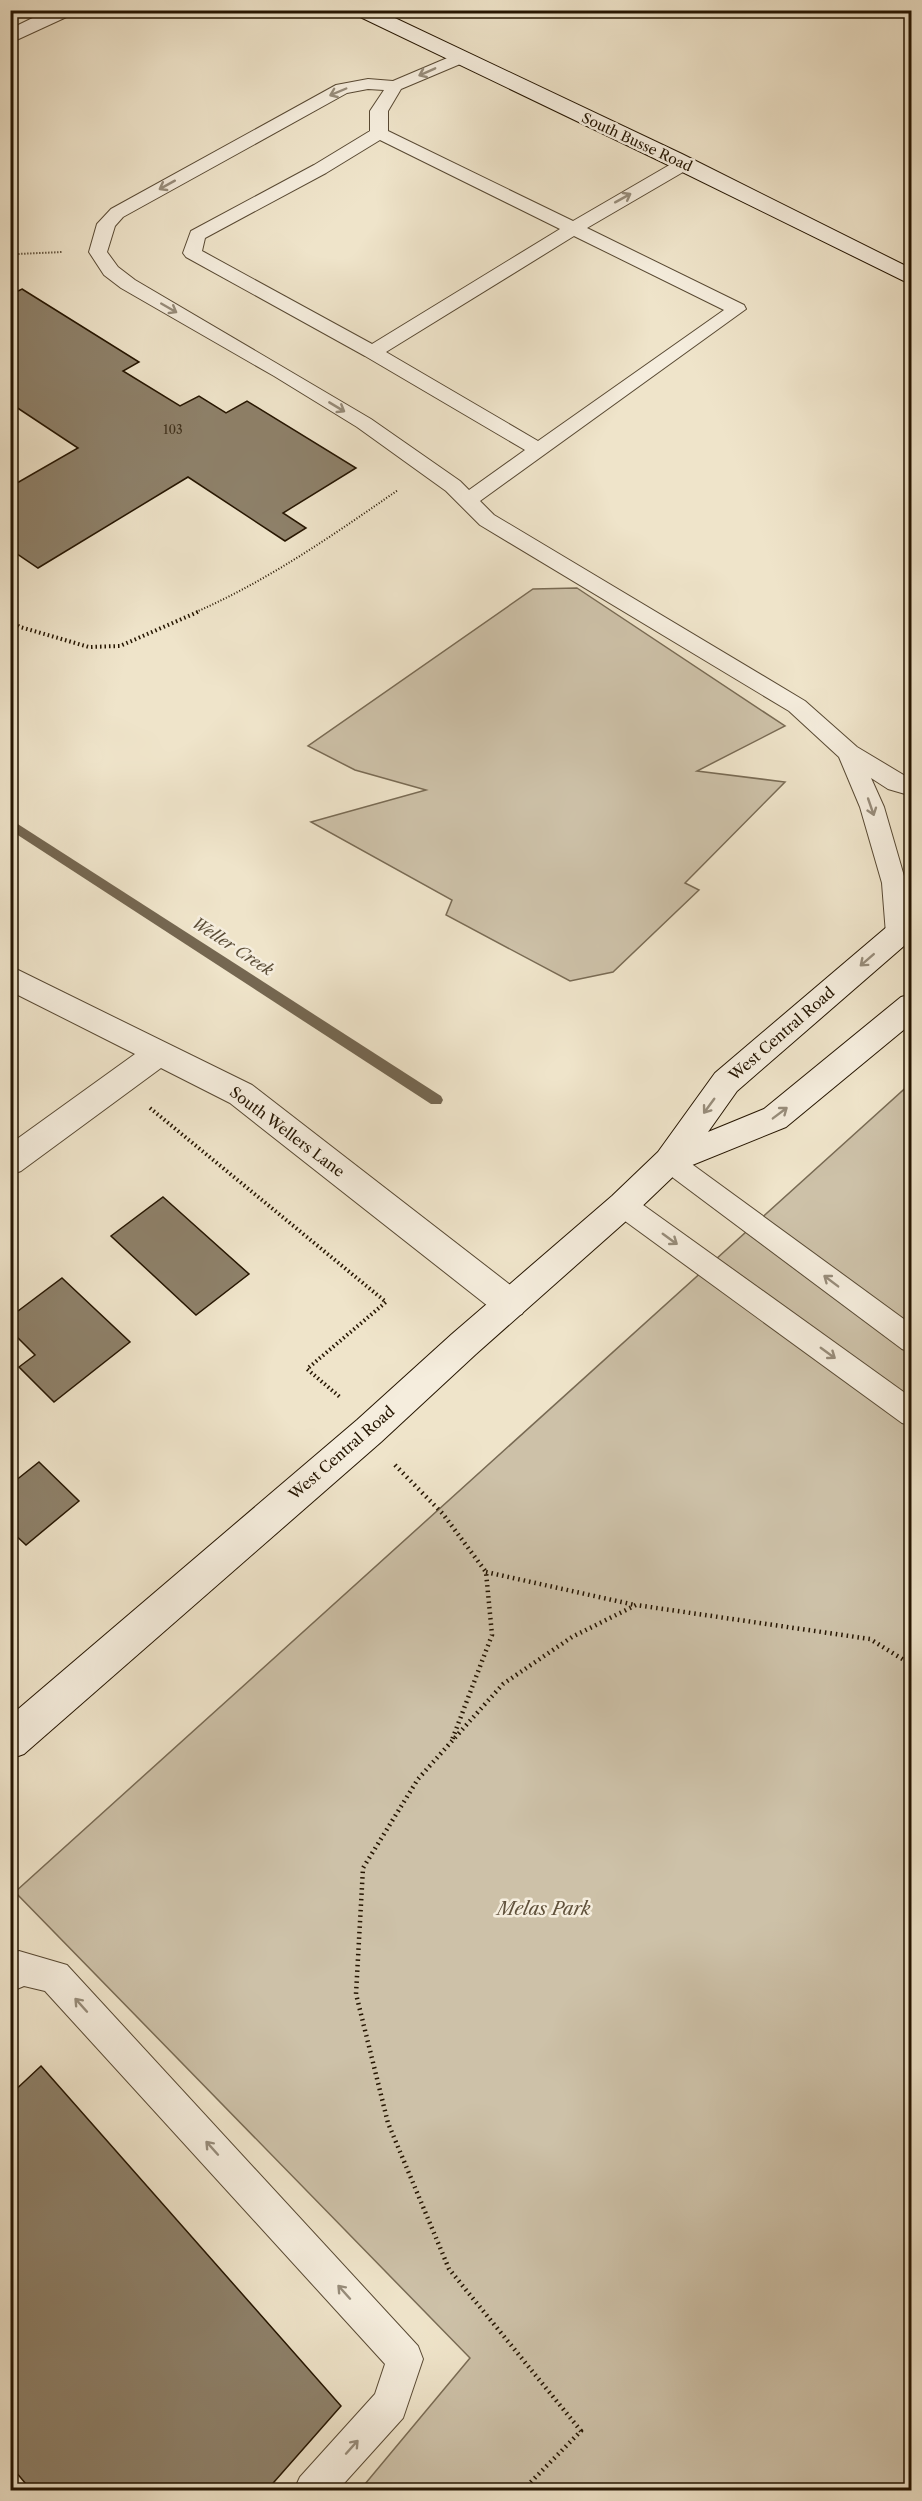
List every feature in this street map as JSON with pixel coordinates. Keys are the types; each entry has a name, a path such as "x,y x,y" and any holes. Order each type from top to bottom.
{"main road":[{"path":"10,37 66,10"},
{"name":"South Busse Road","path":"361,10 684,164 912,278"},
{"name":"West Central Road","path":"10,1741 369,1431 464,1344 623,1205 669,1161 726,1082 905,928"},
{"name":"South Wellers Lane","path":"10,977 241,1094 510,1304"},
{"name":"West Central Road","path":"669,1161 775,1118 912,1005"},
{"path":"10,1162 159,1053"}],"lane":[{"path":"459,58 396,86 369,84 342,89 127,207 106,224 98,252 111,271 128,284 281,372 364,423 460,493 488,520 797,706 849,753 896,783 912,788"},
{"path":"379,133 379,111 396,86"},
{"path":"379,133 737,309 539,450 460,493"},
{"path":"379,133 320,169 197,235 192,253 372,352 539,450"},
{"path":"372,352 573,228 684,164"},
{"path":"849,753 872,807 905,928"},
{"path":"669,1161 912,1341"},
{"path":"623,1205 912,1414"},
{"path":"10,1976 19,1968 56,1977 405,2359 390,2405 313,2490"}],"path":[{"path":"10,257 17,254 98,252"},
{"path":"10,621 20,627 89,647 120,646 233,596 300,557 403,486"},
{"path":"109,1089 146,1104 386,1302 307,1370 347,1404"},
{"path":"390,1460 443,1514 486,1572 492,1635 451,1743"},
{"path":"486,1572 636,1605 870,1639 912,1665"},
{"path":"523,2490 581,2431 449,2269 388,2123 356,1994 363,1868 418,1779 503,1684 572,1637 636,1605"}],"green space":[{"path":"577,588 785,726 697,771 785,782 685,883 699,890 613,972 570,981 446,915 452,900 311,822 426,790 355,770 308,746 533,589"},
{"name":"Melas Park","path":"911,1083 911,2490 360,2490 470,2358 15,1892"}],"building":[{"path":"22,289 139,362 123,371 180,406 199,396 226,413 247,401 356,468 283,513 306,528 285,541 188,477 38,568 10,549 10,487 78,448 10,403 10,295"},
{"path":"163,1197 249,1274 196,1315 111,1236"},
{"path":"62,1278 130,1342 54,1402 19,1367 35,1355 10,1330 10,1317"},
{"path":"39,1462 79,1501 26,1545 10,1530 10,1485"},
{"path":"41,2066 341,2406 267,2490 31,2490 10,2465 10,2095"}],"waterway":[{"name":"Weller Creek","path":"10,823 436,1100"}]}
